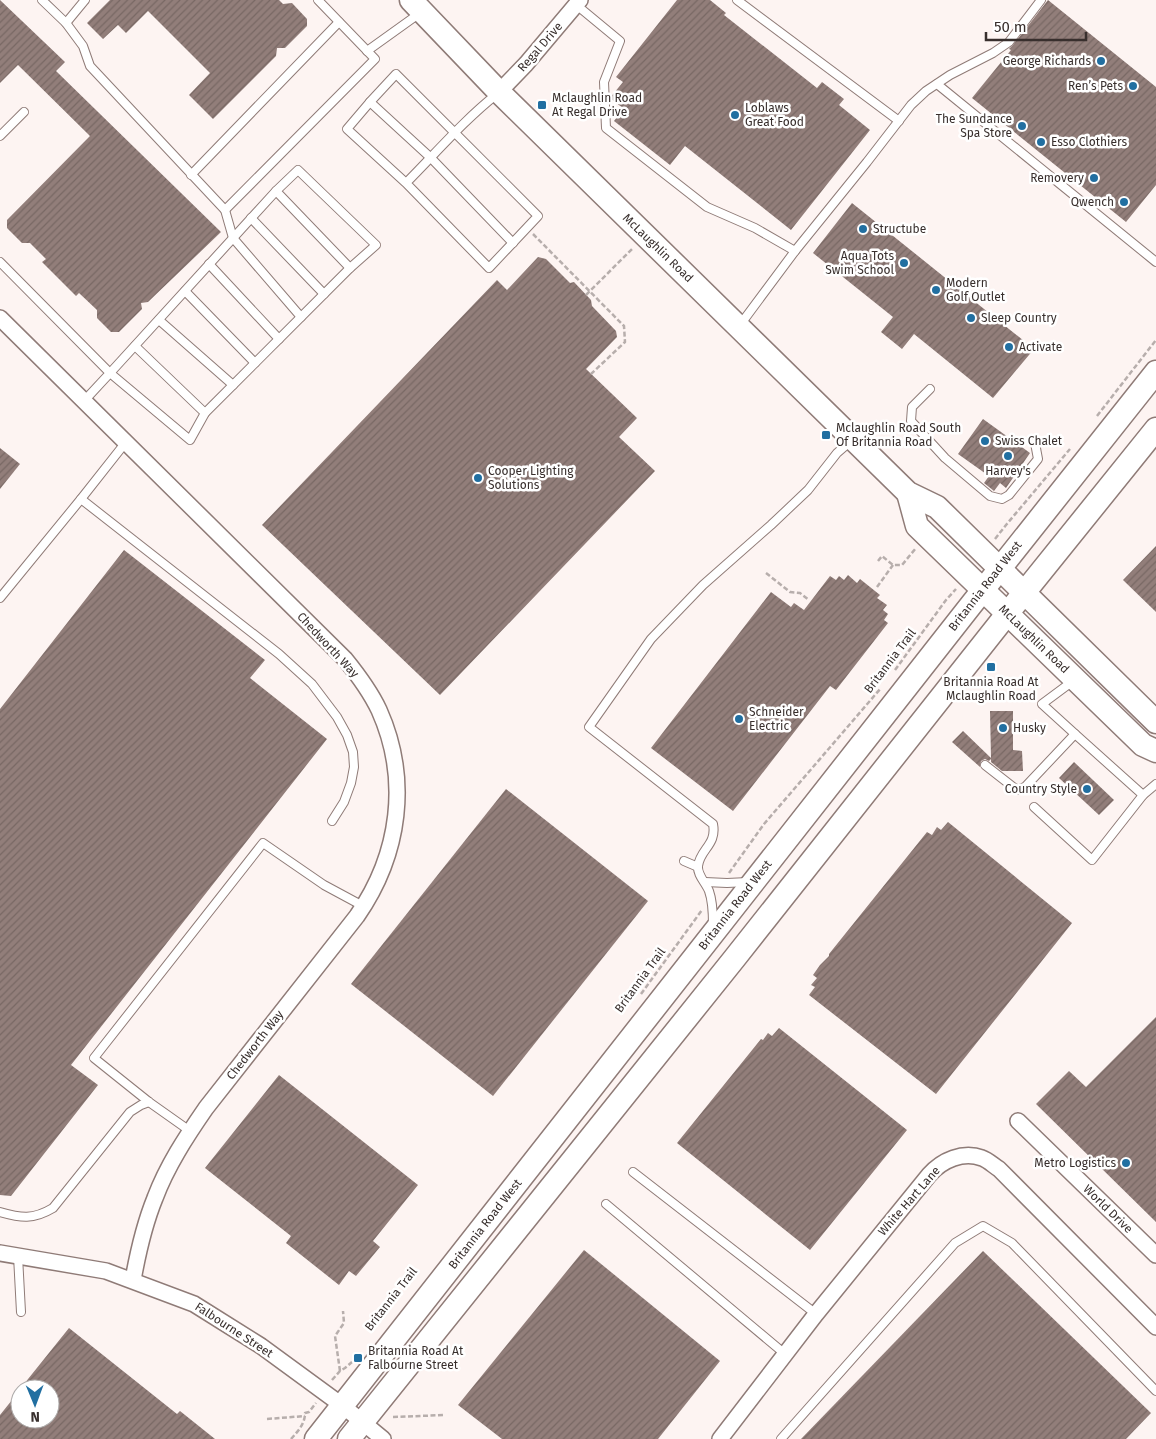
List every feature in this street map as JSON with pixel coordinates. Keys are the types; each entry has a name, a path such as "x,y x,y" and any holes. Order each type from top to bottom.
{"main road":[{"name":"McLaughlin Road","path":"416,6 499,92 908,493 936,507 1156,722"},
{"name":"Britannia Road West","path":"316,1439 999,568 1156,372"},
{"path":"356,1431 1156,429"},
{"name":"McLaughlin Road","path":"908,493 917,526 1144,746 1156,751"}],"street":[{"name":"Regal Drive","path":"499,92 526,64 575,2"},
{"name":"Chedworth Way","path":"0,318 358,675 378,709 391,747 397,789 396,817 391,845 376,885 363,906 190,1131 155,1198 138,1252 133,1280"},
{"name":"World Drive","path":"1018,1121 1156,1255"},
{"name":"White Hart Lane","path":"720,1439 816,1314 935,1168 952,1158 966,1156 983,1158 999,1169 1156,1327"},
{"name":"Falbourne Street","path":"0,1253 106,1271 194,1304 261,1346 343,1406 356,1431 383,1439"}],"lane":[{"path":"42,0 66,23 83,46 90,66 225,210 233,238 301,317"},
{"path":"66,23 85,0"},
{"path":"225,210 375,59 318,0"},
{"path":"737,0 899,121"},
{"path":"739,327 795,252 917,98 950,75 993,53 1009,42 1042,0"},
{"path":"575,2 620,41 604,82 606,128 707,206 755,228 795,252"},
{"path":"367,51 416,6"},
{"path":"191,175 339,22"},
{"path":"396,74 454,134 538,216 489,268 406,183 347,129 396,74"},
{"path":"937,84 1156,262"},
{"path":"406,183 484,104 499,92"},
{"path":"370,102 431,158 513,243"},
{"path":"0,136 24,112"},
{"path":"0,262 110,373 190,440 205,413 350,268 376,245 298,170 251,218 159,320 110,373 84,402"},
{"path":"276,191 350,268"},
{"path":"251,218 324,294"},
{"path":"209,264 279,339"},
{"path":"185,291 255,364"},
{"path":"159,320 233,385"},
{"path":"135,346 205,413"},
{"path":"930,389 912,407 910,421 945,458 990,496 1002,499 1009,495 1038,459 1035,443"},
{"path":"714,933 711,897 705,882 698,872 698,864 713,838 713,824 588,728 650,639 703,585 808,490 837,453 853,439"},
{"path":"0,598 126,442"},
{"path":"81,499 279,654 312,684 337,716 353,752 354,766 351,783 344,802 332,821"},
{"path":"1076,680 1042,704 1143,795"},
{"path":"986,765 1017,790 1025,786 1075,734"},
{"path":"1034,807 1092,860 1143,795 1156,784"},
{"path":"190,1131 149,1102 94,1058 264,844 324,885 363,906"},
{"path":"684,861 698,867"},
{"path":"705,882 754,881"},
{"path":"0,1212 29,1218 42,1214 52,1208 130,1112 149,1102"},
{"path":"633,1172 816,1314"},
{"path":"606,1204 785,1354"},
{"path":"781,1439 954,1243 983,1226 1012,1243 1156,1391"},
{"path":"18,1256 21,1312"}],"path":[{"path":"527,228 624,326 625,342 591,374"},
{"path":"586,295 645,235"},
{"path":"1096,417 1156,340"},
{"path":"997,537 1072,448"},
{"path":"877,587 893,566 902,565 926,535"},
{"path":"878,561 882,556 893,566"},
{"path":"766,573 790,592 800,593 809,600"},
{"name":"Britannia Trail","path":"894,672 955,590"},
{"name":"Britannia Trail","path":"722,882 764,824 883,687"},
{"name":"Britannia Trail","path":"641,994 711,897"},
{"path":"340,1370 335,1336 344,1324 343,1311"},
{"path":"335,1376 340,1370 351,1364 357,1356"},
{"path":"291,1439 305,1419 305,1412 309,1412"},
{"path":"393,1416 445,1414"},
{"path":"267,1418 305,1416"}],"building":[{"path":"0,0 65,62 56,71 221,232 148,302 141,303 142,309 119,332 111,332 97,318 97,310 79,293 76,296 42,262 46,259 30,243 22,243 7,228 7,220 90,136 18,65 0,83"},
{"path":"110,0 279,0 283,4 292,3 307,19 307,26 285,48 277,48 276,56 213,119 189,95 210,73 148,11 126,33 118,25 103,39 87,23"},
{"name":"Loblaws Great Food","path":"677,0 710,0 726,13 724,15 817,88 822,82 844,99 839,105 870,130 791,230 685,146 670,165 614,121 624,109 610,98 623,82 616,77"},
{"path":"1048,0 1156,87 1156,185 1126,222 972,98"},
{"path":"852,203 1034,349 993,398 914,334 902,349 881,332 893,317 813,253"},
{"name":"Cooper Lighting Solutions","path":"538,257 546,259 570,283 574,282 591,300 592,306 616,331 617,337 586,369 637,418 619,437 655,471 440,695 262,525 497,280 507,290"},
{"path":"983,419 1030,453 1006,488 1000,483 994,491 984,483 989,476 958,454"},
{"path":"0,448 20,464 0,489"},
{"path":"1156,546 1156,612 1123,580"},
{"path":"124,550 265,660 250,678 327,739 71,1065 98,1085 11,1196 0,1195 0,709"},
{"name":"Schneider Electric","path":"848,575 857,583 860,579 880,595 877,598 887,605 883,610 888,614 884,620 888,623 836,690 830,686 733,811 651,748 771,592 791,607 794,603 804,610 830,576 836,580 839,576 844,580"},
{"path":"990,711 1013,711 1013,750 1022,751 1023,771 1002,771 991,762 991,759 989,761 985,759 981,761 980,767 952,742 963,731 991,758"},
{"path":"1074,762 1114,800 1099,815 1059,778"},
{"path":"506,789 648,901 493,1096 351,984"},
{"path":"948,822 1072,923 936,1094 809,995 815,987 811,985 817,978 813,975 820,965 927,832 932,835 937,827 941,830"},
{"name":"Metro Logistics","path":"1156,1017 1156,1222 1036,1104 1069,1071 1086,1087"},
{"path":"779,1028 907,1130 810,1250 677,1143 761,1039 763,1040 768,1033 772,1036"},
{"path":"279,1075 418,1185 373,1241 380,1247 356,1276 349,1271 339,1285 286,1243 291,1236 205,1168"},
{"path":"584,1250 720,1361 658,1439 502,1439 458,1405"},
{"path":"983,1251 1151,1413 1126,1439 801,1439"},
{"path":"69,1328 177,1414 180,1411 215,1439 0,1439 0,1415 10,1402 10,1429 60,1429 60,1379 28,1379"}],"place":[{"name":"George Richards","path":"1101,61"},
{"name":"Ren’s Pets","path":"1133,86"},
{"name":"Mclaughlin Road At Regal Drive","path":"542,105"},
{"name":"Loblaws Great Food","path":"735,115"},
{"name":"The Sundance Spa Store","path":"1022,126"},
{"name":"Esso Clothiers","path":"1041,142"},
{"name":"Removery","path":"1094,178"},
{"name":"Qwench","path":"1124,202"},
{"name":"Structube","path":"863,229"},
{"name":"Aqua Tots Swim School","path":"904,263"},
{"name":"Modern Golf Outlet","path":"936,290"},
{"name":"Sleep Country","path":"971,318"},
{"name":"Activate","path":"1009,347"},
{"name":"Mclaughlin Road South Of Britannia Road","path":"826,435"},
{"name":"Swiss Chalet","path":"985,441"},
{"name":"Harvey's","path":"1008,456"},
{"name":"Cooper Lighting Solutions","path":"478,478"},
{"name":"Britannia Road At Mclaughlin Road","path":"991,667"},
{"name":"Schneider Electric","path":"739,719"},
{"name":"Husky","path":"1003,728"},
{"name":"Country Style","path":"1087,789"},
{"name":"Metro Logistics","path":"1126,1163"},
{"name":"Britannia Road At Falbourne Street","path":"358,1358"}]}
